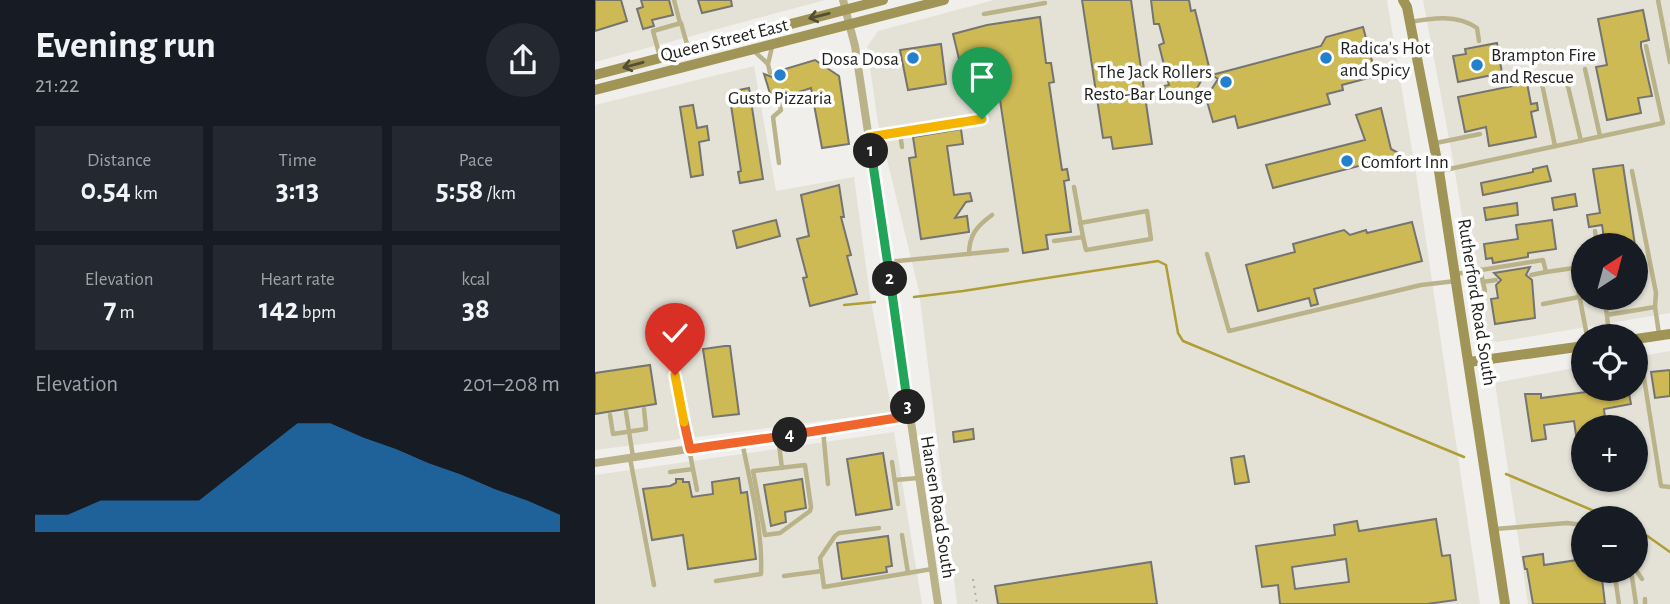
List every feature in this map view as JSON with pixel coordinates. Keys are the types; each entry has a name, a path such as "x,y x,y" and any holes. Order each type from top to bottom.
{"street":[{"name":"Queen Street East","path":"595,75 689,51 844,5 883,0"},
{"name":"Queen Street East","path":"595,90 944,0"},
{"name":"Rutherford Road South","path":"1406,2 1440,171 1506,604"},
{"name":"Hansen Road South","path":"844,5 869,137 938,604"},
{"path":"1469,362 1571,348"},
{"path":"595,463 909,416"}],"lane":[{"path":"674,0 689,51"},
{"path":"1658,0 1670,62"},
{"path":"983,14 1045,3"},
{"path":"1410,22 1439,17 1462,21 1477,29 1479,41"},
{"path":"660,58 653,31 681,23"},
{"path":"770,73 768,64 772,44"},
{"path":"1440,171 1663,123 1646,46"},
{"path":"753,49 768,64"},
{"path":"1585,69 1600,137"},
{"path":"1566,78 1581,141"},
{"path":"1541,79 1555,146"},
{"path":"778,98 781,110 773,117 779,163"},
{"path":"869,137 982,119"},
{"path":"900,133 902,147"},
{"path":"1435,144 1480,135"},
{"path":"1632,171 1656,293 1655,307 1665,335"},
{"path":"1074,187 1080,223 1086,250 1151,239 1147,211 1080,223"},
{"path":"969,254 969,241 978,226 992,215"},
{"path":"1054,241 1083,237"},
{"path":"887,262 1007,250"},
{"path":"1207,254 1229,331 1481,269 1543,260 1546,272"},
{"path":"1531,275 1571,268"},
{"path":"1481,269 1485,291"},
{"path":"1483,282 1496,280"},
{"path":"1543,304 1571,299"},
{"path":"1607,314 1655,307"},
{"path":"1606,310 1608,324"},
{"path":"675,375 697,490"},
{"path":"1647,401 1661,486 1670,487"},
{"path":"611,415 613,434 646,429 644,409"},
{"path":"626,412 631,457 654,585"},
{"path":"823,430 828,484"},
{"path":"778,437 782,468"},
{"path":"716,581 761,574 758,526 742,441"},
{"path":"892,462 898,503"},
{"path":"805,465 810,511 780,533 765,534 753,471 782,468 805,465"},
{"path":"670,472 693,469"},
{"path":"895,480 919,478"},
{"path":"1495,529 1571,523"},
{"path":"879,528 835,536 820,558 824,587 932,569"},
{"path":"902,535 908,573"},
{"path":"784,576 822,571"},
{"path":"1616,583 1619,604"},
{"path":"1634,583 1636,604"}],"path":[{"path":"973,579 977,604"}],"shaded area":[{"path":"595,0 825,0 595,62"},
{"path":"994,0 1387,0 1417,180 1480,604 957,604 919,291 878,123 867,47 878,31"},
{"path":"1423,0 1670,0 1670,313 1604,324 1571,324 1571,330 1497,342 1482,339 1453,160"},
{"path":"754,66 776,191 854,177 870,296 892,412 595,450 595,105"},
{"path":"1670,351 1670,604 1528,604 1495,383 1571,368 1571,401 1648,401 1648,355"},
{"path":"894,432 922,604 595,604 595,475"}],"building":[{"path":"595,0 621,0 627,21 595,31"},
{"path":"641,0 669,0 673,15 652,20 654,26 643,29 637,9 643,7"},
{"path":"698,0 731,0 732,6 702,13"},
{"path":"1082,0 1131,0 1152,144 1113,149 1111,137 1103,138"},
{"path":"1151,0 1189,0 1191,11 1195,10 1211,75 1206,72 1195,92 1167,99 1164,86 1169,85 1159,45 1164,43 1159,24 1154,24"},
{"path":"1643,10 1649,40 1641,42 1641,47 1652,96 1638,98 1641,113 1607,120 1596,67 1607,65 1598,19"},
{"path":"1040,17 1046,63 1051,63 1054,82 1049,83 1062,170 1067,169 1069,180 1064,181 1071,232 1046,235 1048,249 1023,253 994,60 976,64 974,55 959,59 953,34 987,25"},
{"path":"1363,27 1376,76 1342,85 1343,90 1327,94 1330,104 1238,128 1235,116 1213,122 1206,98 1218,79 1212,75 1321,46 1326,37"},
{"name":"Brampton Fire and Rescue","path":"1497,43 1502,73 1458,82 1453,56 1466,54 1465,49"},
{"path":"941,44 946,84 908,90 900,50"},
{"path":"815,60 839,76 849,144 822,148 811,88 783,97 776,94 772,100 764,74 772,77 775,72"},
{"path":"1527,83 1531,104 1537,103 1538,110 1531,112 1536,137 1489,146 1486,127 1465,132 1458,97"},
{"path":"749,88 763,179 740,183 738,172 741,171 729,92"},
{"path":"693,105 697,128 707,126 709,140 699,142 703,175 691,177 680,107"},
{"path":"1381,108 1391,149 1402,155 1397,165 1386,159 1273,188 1266,165 1365,140 1356,115"},
{"path":"961,129 963,144 947,146 954,195 970,193 972,201 966,202 955,218 967,216 969,232 921,239 909,158 916,157 913,137"},
{"path":"1623,165 1633,233 1603,233 1602,225 1589,227 1587,215 1600,213 1593,169"},
{"path":"1547,166 1551,181 1483,195 1481,183 1533,172 1533,169"},
{"path":"839,185 844,217 841,217 851,255 847,256 857,294 810,306 803,278 807,277 797,239 809,236 801,195"},
{"path":"1575,194 1577,206 1554,210 1552,198"},
{"path":"1517,203 1518,215 1486,220 1484,208"},
{"path":"776,220 780,236 737,248 733,231"},
{"path":"1552,220 1556,249 1528,253 1528,257 1493,263 1492,258 1486,259 1484,244 1518,239 1516,225"},
{"path":"1412,222 1422,261 1314,289 1318,304 1311,306 1309,298 1258,311 1246,265 1295,252 1293,244 1344,230 1350,235 1366,230 1367,233"},
{"path":"1530,267 1526,275 1532,280 1535,318 1495,324 1491,299 1498,298 1496,285 1501,280 1494,273"},
{"path":"730,346 739,414 713,417 703,349"},
{"path":"650,365 656,404 595,414 595,373"},
{"path":"1670,370 1670,396 1655,398 1651,372"},
{"path":"1525,394 1541,394 1541,398 1571,394 1571,401 1630,401 1631,404 1604,409 1605,415 1571,415 1571,421 1544,425 1546,439 1532,441"},
{"path":"973,429 974,439 954,442 953,432"},
{"path":"883,453 892,509 856,515 847,459"},
{"path":"1244,456 1249,482 1235,484 1231,458"},
{"path":"739,478 741,493 747,492 756,559 688,569 683,535 652,540 643,489 670,486 676,483 676,479 683,479 683,482 689,482 692,497 713,494 712,482"},
{"path":"802,479 806,508 785,512 786,522 771,526 764,485"},
{"path":"1436,519 1442,556 1450,555 1456,600 1427,604 1280,604 1278,585 1262,587 1256,546 1335,535 1334,525 1357,521 1359,531","holes":["1346,559 1349,582 1295,589 1292,567"]},
{"path":"888,536 892,566 886,567 887,572 842,579 837,543"},
{"path":"1543,554 1544,565 1571,561 1571,583 1603,583 1605,604 1533,604 1523,557"},
{"path":"1151,562 1157,604 998,604 995,586"}],"waterway":[{"path":"914,297 1158,261 1166,265 1178,333 1183,341 1464,457"},
{"path":"844,305 875,302"},
{"path":"1506,474 1582,506"},
{"path":"1648,536 1670,552"}],"place":[{"name":"Dosa Dosa","path":"913,58"},
{"name":"Radica's Hot and Spicy","path":"1326,58"},
{"name":"Brampton Fire and Rescue","path":"1477,65"},
{"name":"Gusto Pizzaria","path":"780,75"},
{"name":"The Jack Rollers Resto-Bar Lounge","path":"1226,82"},
{"name":"Comfort Inn","path":"1347,161"}],"route":[{"path":"675,375 690,449 909,416 869,137 982,119"}]}
